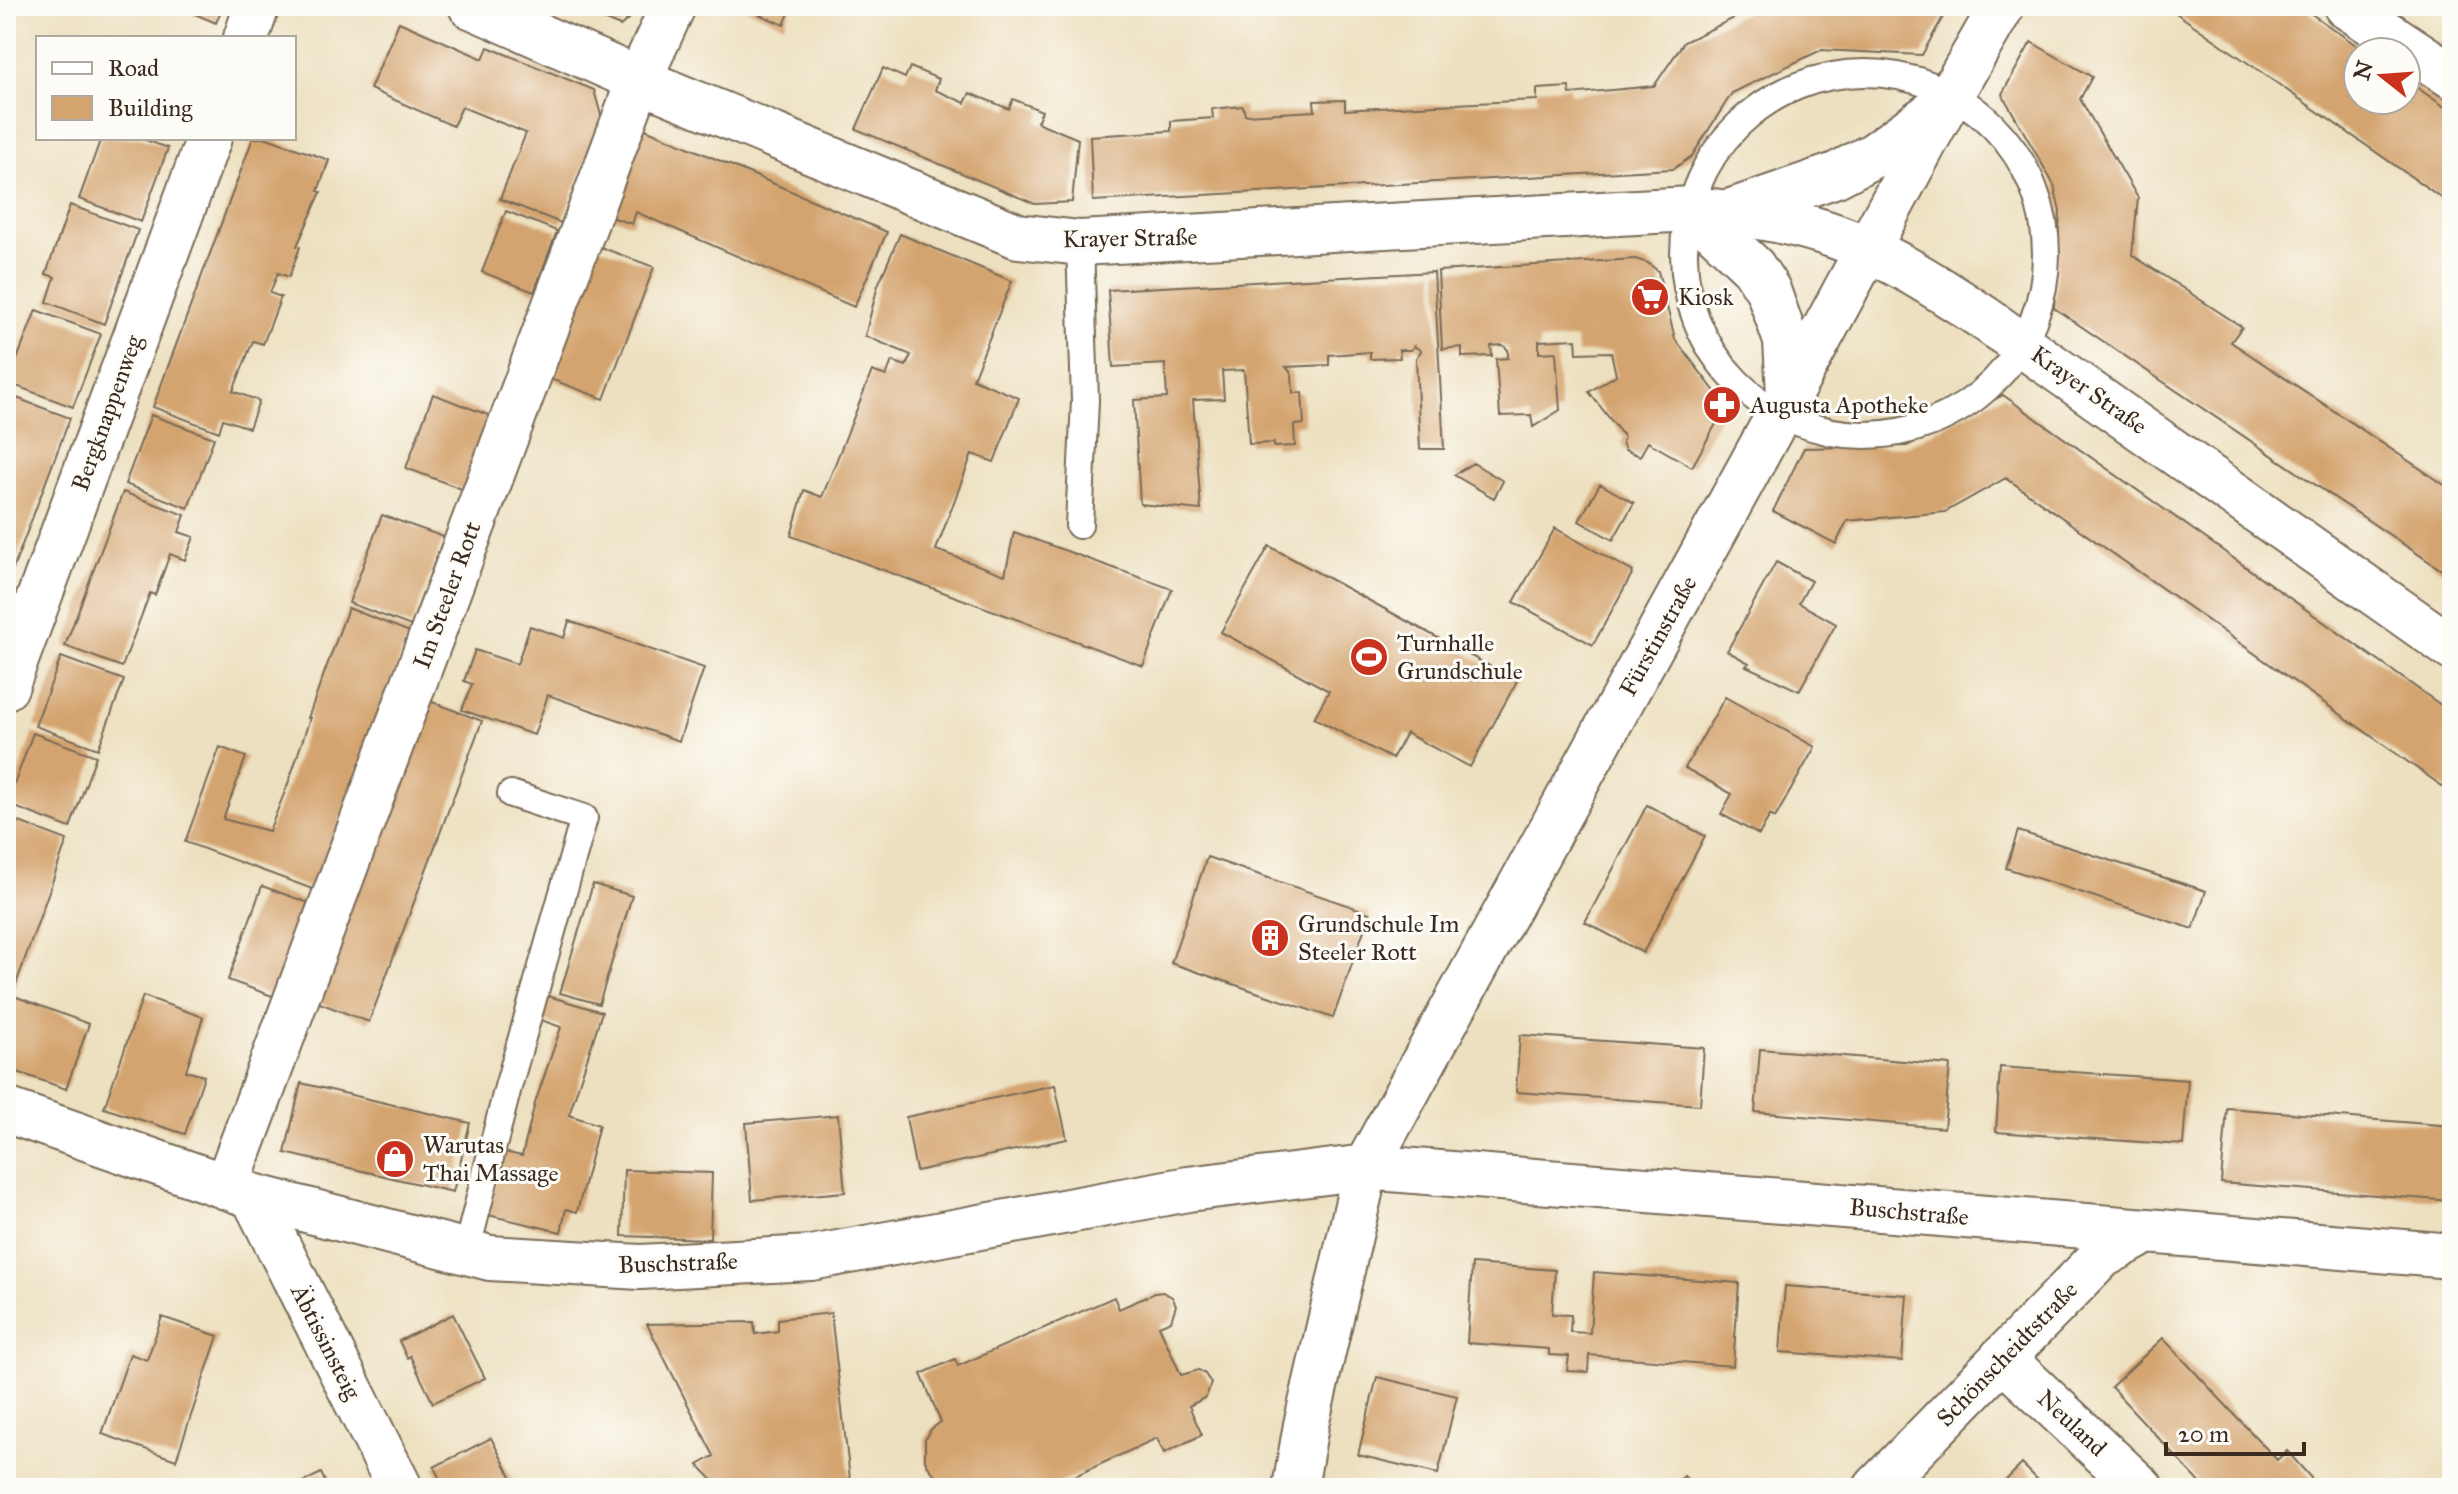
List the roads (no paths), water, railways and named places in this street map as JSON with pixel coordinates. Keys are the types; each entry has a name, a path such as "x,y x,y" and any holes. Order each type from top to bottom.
{"street":[{"path":"247,36 257,6"},
{"name":"Krayer Straße","path":"471,6 639,80 1018,236 1080,243 1708,211 1755,215 1820,231 1868,250 1926,280 2019,341 2452,648"},
{"name":"Im Steeler Rott","path":"240,1191 639,80 673,6"},
{"name":"Fürstinstraße","path":"1366,1167 2002,6"},
{"path":"2346,6 2452,76"},
{"name":"Fürstinstraße","path":"1708,211 1836,175 1874,155 1950,97"},
{"name":"Bergknappenweg","path":"6,687 208,140"},
{"path":"1708,211 1768,290 1786,341 1784,404"},
{"name":"Buschstraße","path":"6,1110 240,1191 490,1258 640,1267 811,1258 1188,1189 1366,1167 2452,1256"},
{"path":"1295,1488 1306,1425 1366,1167"},
{"name":"Äbtissinsteig","path":"240,1191 400,1488"},
{"name":"Schönscheidtstraße","path":"1876,1488 2102,1256 2147,1231"},
{"name":"Neuland","path":"2002,1358 2141,1488"}],"lane":[{"path":"1831,74 1914,76 1950,97 1990,117 2014,152 2041,204 2047,246 2040,299 2019,341 1990,387 1942,421 1897,437 1831,436 1784,404 1738,385 1709,348 1692,316 1682,269 1708,211 1711,166 1747,108 1831,74"},
{"path":"1079,525 1085,401 1080,243"},
{"path":"466,1252 508,1087 584,818 511,794"}],"place":[{"name":"Kiosk","path":"1650,297"},
{"name":"Augusta Apotheke","path":"1722,405"},
{"name":"Turnhalle Grundschule","path":"1369,657"},
{"name":"Grundschule Im Steeler Rott","path":"1270,938"},
{"name":"Warutas Thai Massage","path":"395,1159"}]}
